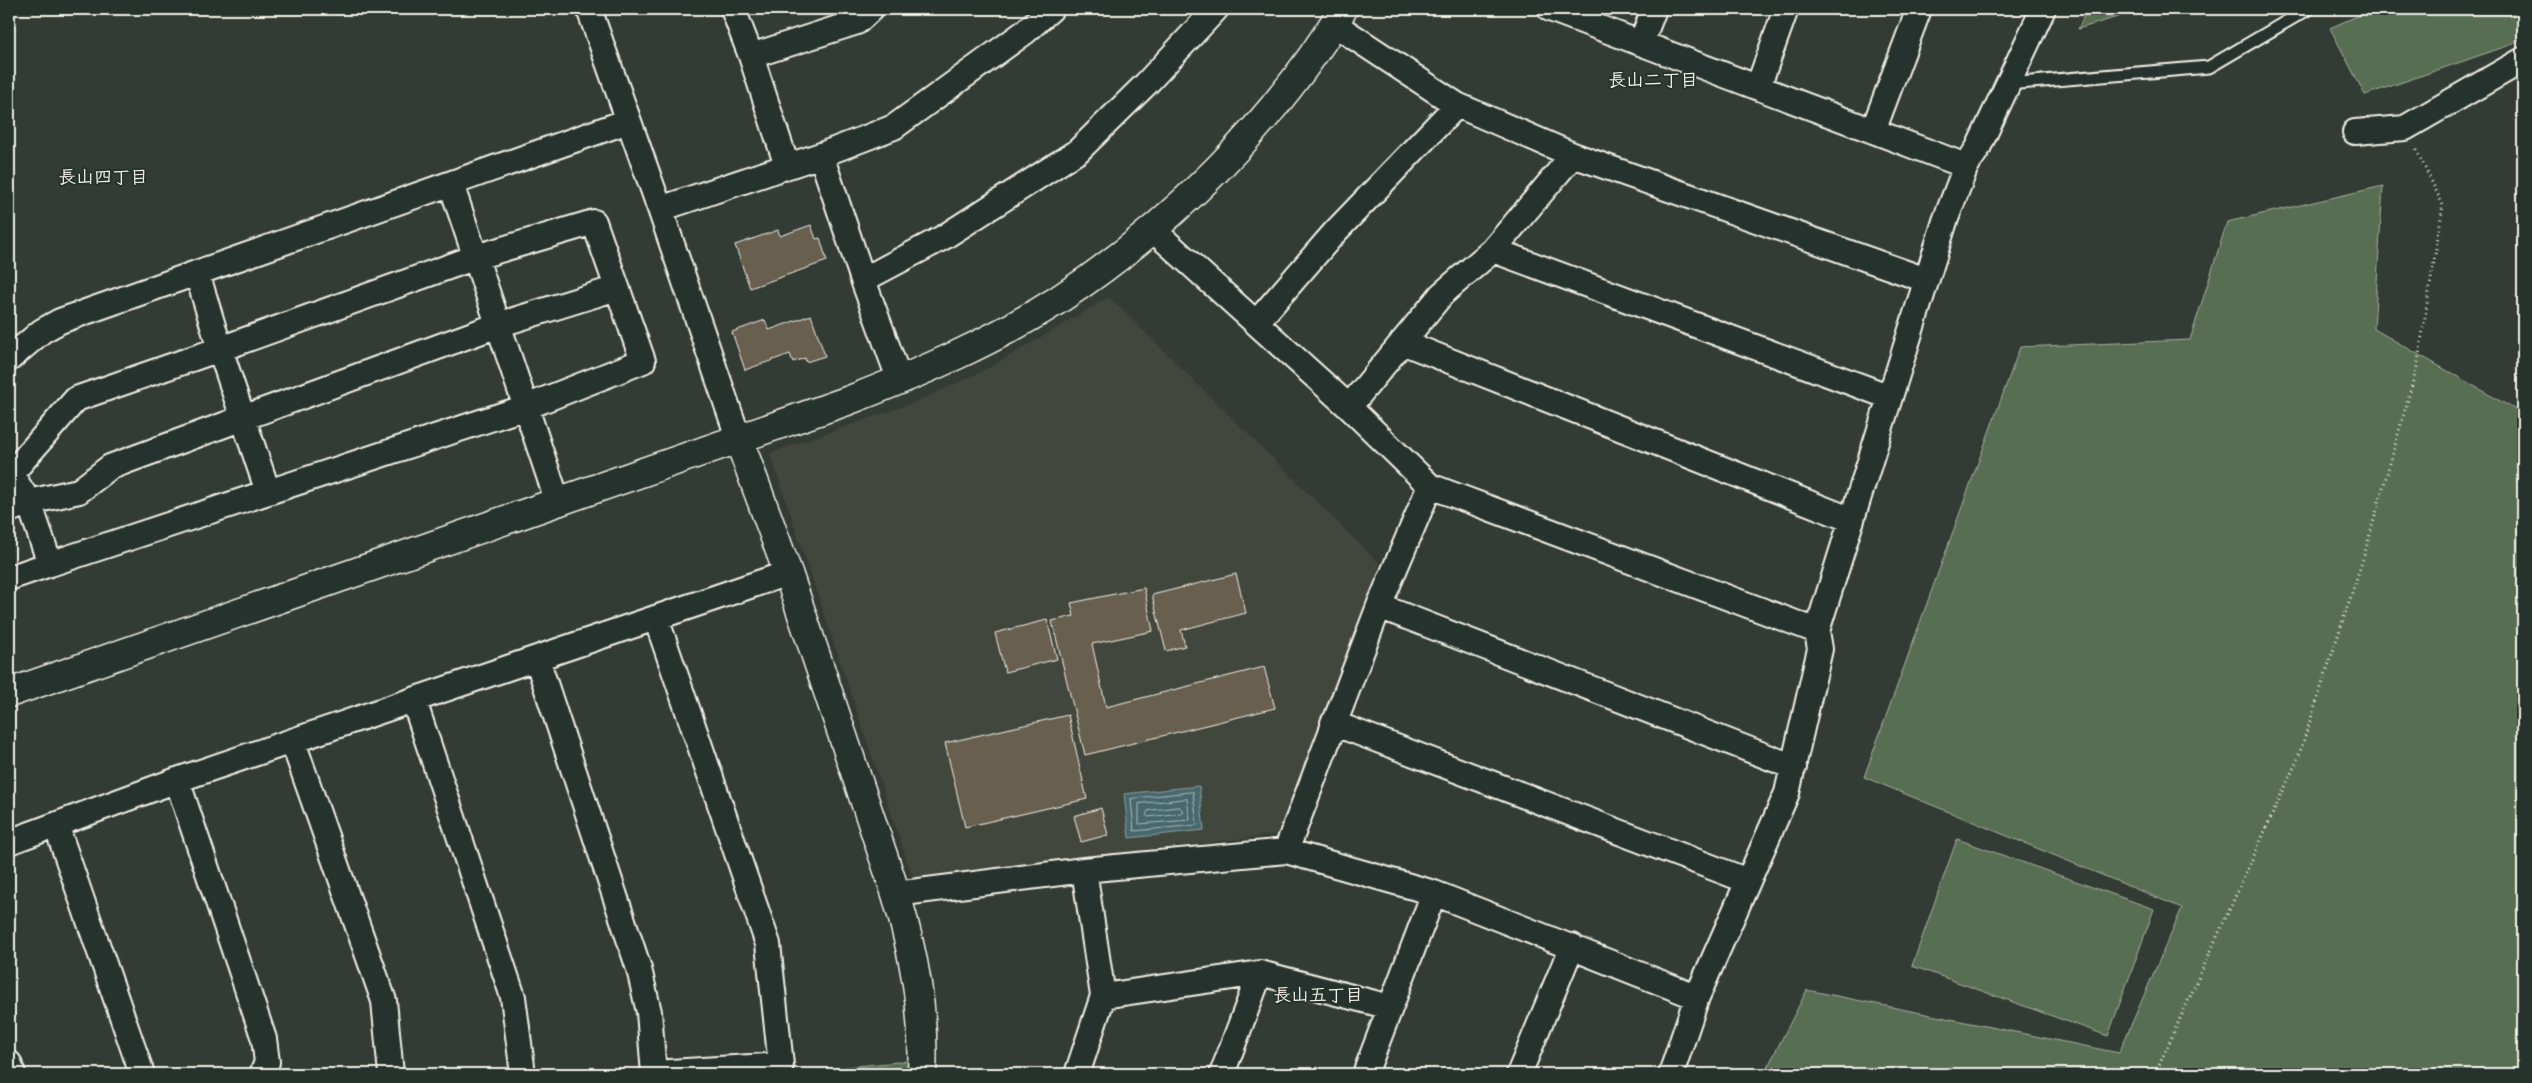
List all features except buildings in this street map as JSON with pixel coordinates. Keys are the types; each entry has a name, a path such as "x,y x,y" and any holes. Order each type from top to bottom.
{"street":[{"path":"588,9 660,208 739,440 788,573 896,894 917,974 923,1045 922,1074"},
{"path":"733,9 751,56 787,166"},
{"path":"751,56 857,22 871,9"},
{"path":"660,208 821,155 894,127 1025,32 1052,9"},
{"path":"863,280 944,237 1078,151 1146,84 1216,9"},
{"path":"1550,9 1966,166"},
{"path":"1642,43 1654,9"},
{"path":"1758,87 1786,9"},
{"path":"1873,131 1919,9"},
{"path":"1671,1074 1697,997 1787,793 1820,649 1817,631 1926,280 1966,166 2043,9"},
{"path":"9,694 739,440 900,381 999,334 1057,300 1110,264 1201,184 1284,96 1339,16 1457,105 1573,155 1926,280"},
{"path":"2355,132 2405,128 2523,60"},
{"path":"1256,324 1335,232 1457,105"},
{"path":"10,356 42,331 60,321 628,122"},
{"path":"821,155 863,280 900,381"},
{"path":"1349,407 1442,294 1493,250 1573,155"},
{"path":"451,184 558,503"},
{"path":"9,578 526,407 642,361 594,222 476,257 76,399 10,474 19,506 50,564"},
{"path":"1152,229 1349,407 1430,486 1817,631"},
{"path":"1493,250 1890,397"},
{"path":"196,273 268,492"},
{"path":"19,506 79,491 110,467 498,325 617,288"},
{"path":"1402,342 1852,520"},
{"path":"1286,851 1379,606 1430,486"},
{"path":"9,842 177,780 788,573"},
{"path":"1379,606 1794,767"},
{"path":"536,659 638,969 648,1012 654,1074 781,1066 768,944 656,618"},
{"path":"414,701 513,996 523,1074"},
{"path":"1333,723 1748,881"},
{"path":"293,742 384,1001 390,1074"},
{"path":"177,780 264,1039 267,1062 262,1074"},
{"path":"56,825 142,1074"},
{"path":"896,894 1084,870 1286,851 1434,893 1697,997"},
{"path":"1077,1074 1103,996 1084,870"},
{"path":"1365,1074 1434,893"},
{"path":"1519,1074 1572,946"},
{"path":"1103,996 1260,973 1390,1007"},
{"path":"1222,1074 1260,973"},
{"path":"9,1063 13,1074"}],"lane":[{"path":"2007,84 2209,67 2308,9"}],"path":[{"path":"2155,1074 2298,758 2363,559 2417,367 2443,205 2405,128"}],"shaded area":[{"path":"1109,297 1380,564 1280,834 913,878 770,453 916,402 987,369"}],"green space":[{"path":"2087,9 2144,9 2078,29"},
{"path":"2373,9 2523,9 2523,37 2510,45 2365,95 2330,28"},
{"path":"2383,186 2374,329 2523,414 2523,1074 1764,1074 1807,990 2119,1053 2182,908 1864,777 2020,347 2190,340 2227,222"},
{"path":"1957,839 2154,909 2108,1036 1912,966"},
{"path":"908,1061 906,1074 796,1074 796,1072"}],"water":[{"path":"1199,786 1204,830 1129,838 1124,794"}],"district":[{"name":"長山二丁目","path":"1653,80"},
{"name":"長山四丁目","path":"103,177"},
{"name":"長山五丁目","path":"1318,995"}]}
